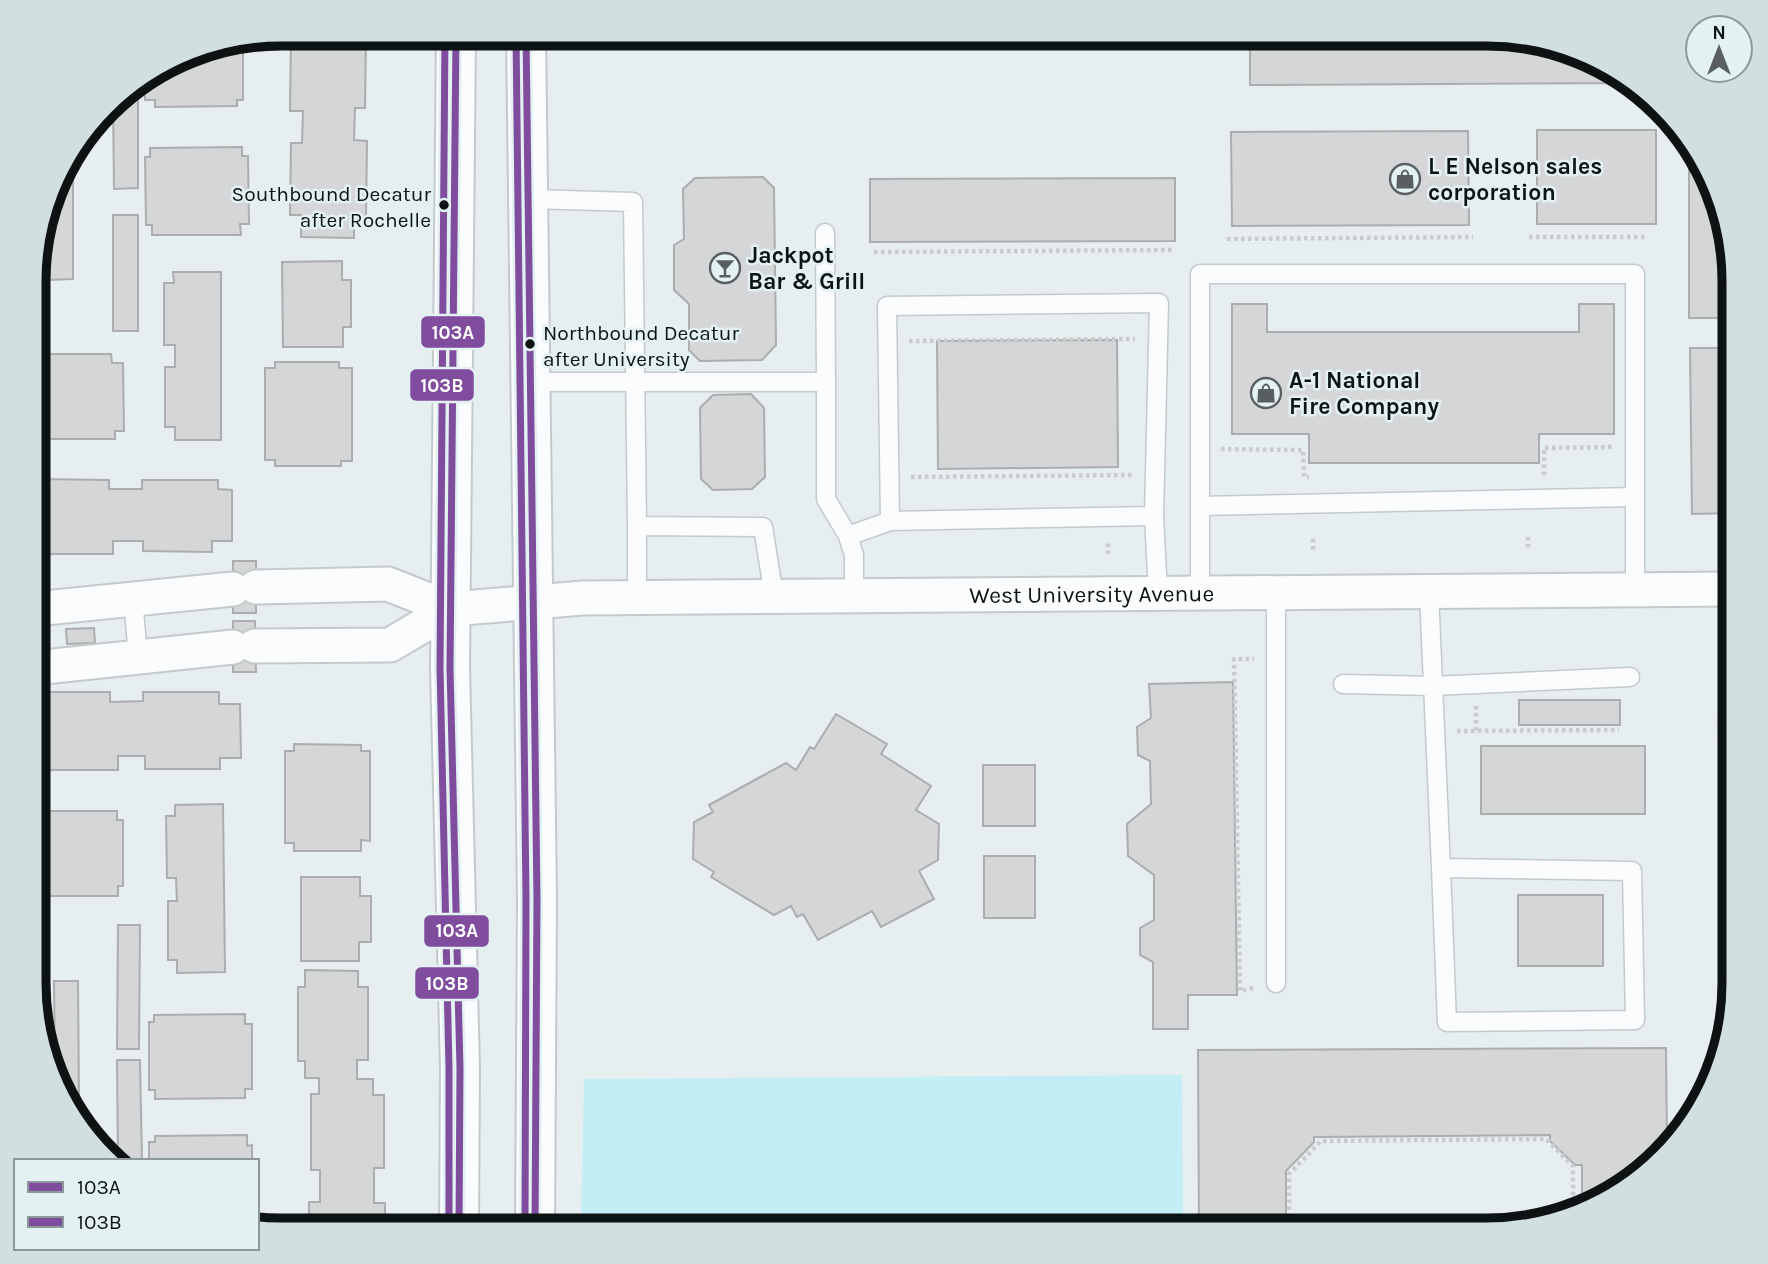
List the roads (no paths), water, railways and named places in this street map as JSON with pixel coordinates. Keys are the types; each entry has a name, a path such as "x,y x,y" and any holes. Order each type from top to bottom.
{"main road":[{"path":"456,46 451,609 460,1069 459,1218"},
{"path":"526,46 537,900 536,1218"}],"street":[{"path":"46,608 244,588 388,584 451,609"},
{"name":"West University Avenue","path":"451,609 637,597 1722,589"},
{"path":"46,667 244,646 390,645 451,609"}],"lane":[{"path":"530,199 633,202 637,597"},
{"path":"825,233 826,499 848,536 854,555 854,596"},
{"path":"1200,594 1200,274 1635,274 1635,590"},
{"path":"890,521 887,306 1159,303 1154,516 1157,594"},
{"path":"532,382 826,382"},
{"path":"1200,506 1635,497"},
{"path":"848,536 890,521 1154,516"},
{"path":"637,526 763,527 774,596"},
{"path":"1429,592 1447,1022 1635,1020 1632,871 1441,868"},
{"path":"1276,593 1276,983"},
{"path":"133,599 138,656"},
{"path":"1343,684 1433,686 1630,677"}],"place":[{"name":"L E Nelson sales corporation","path":"1405,179"},
{"name":"Southbound Decatur after Rochelle","path":"444,205"},
{"name":"Jackpot Bar & Grill","path":"725,268"},
{"name":"Northbound Decatur after University","path":"530,344"},
{"name":"A-1 National Fire Company","path":"1266,393"}]}
